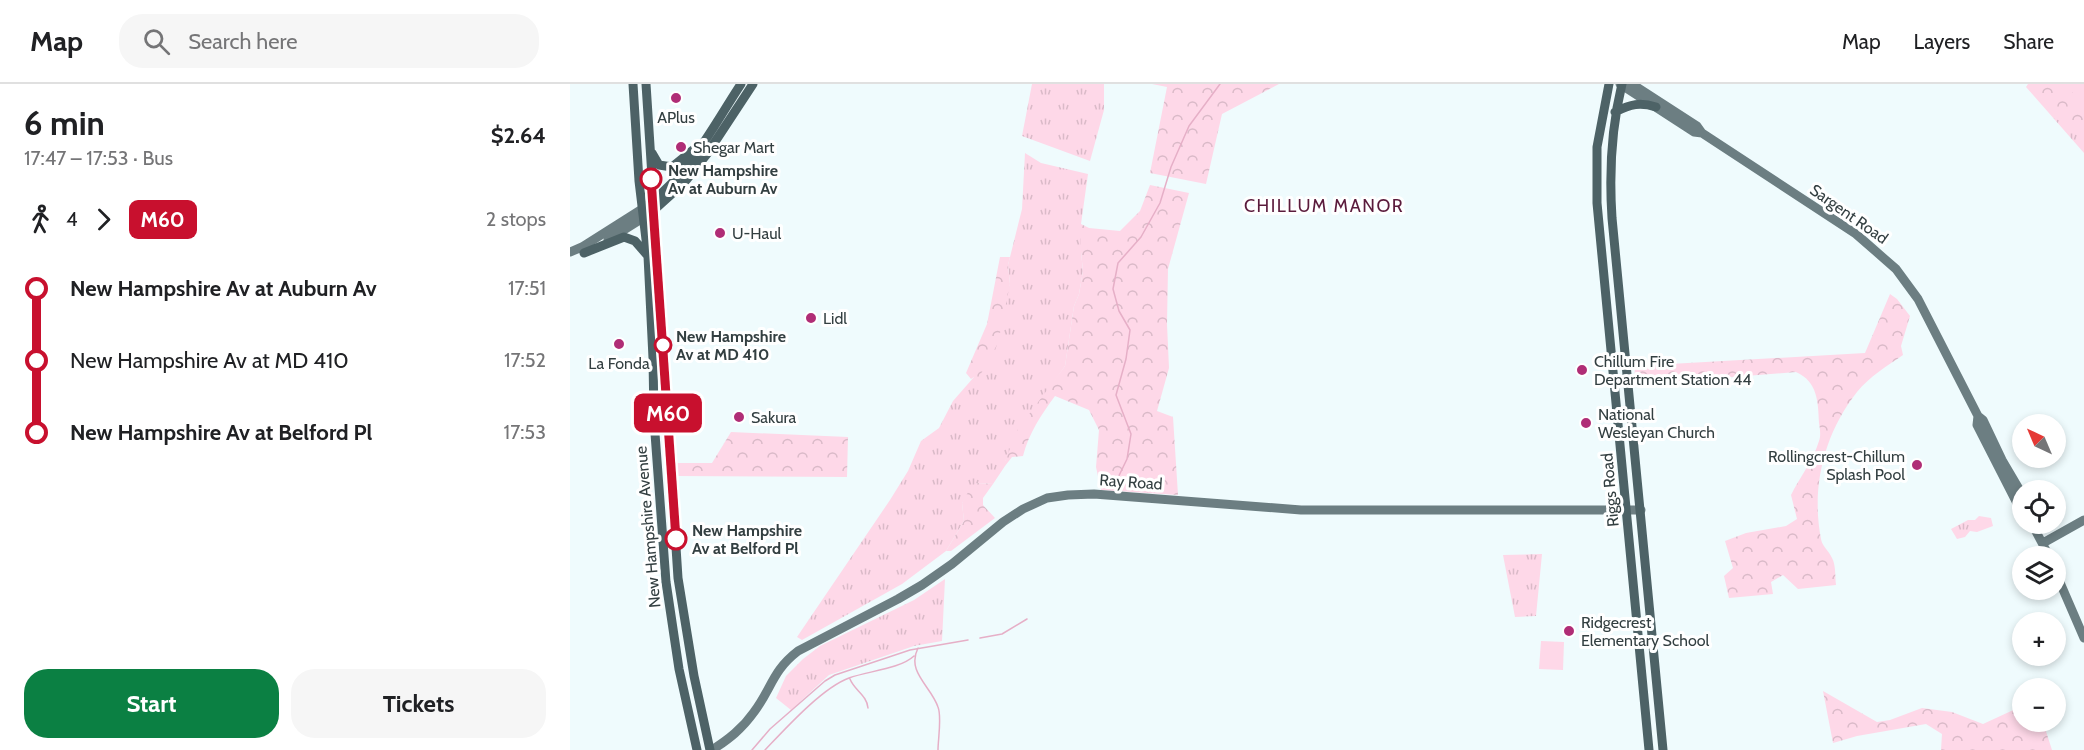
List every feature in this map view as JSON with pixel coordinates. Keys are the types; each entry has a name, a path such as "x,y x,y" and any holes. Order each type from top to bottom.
{"main road":[{"name":"New Hampshire Avenue","path":"633,84 648,256 654,358 654,420 666,582 679,669 697,750"},
{"name":"New Hampshire Avenue","path":"646,84 679,579 694,676 711,750"},
{"path":"654,205 684,172 741,84"},
{"path":"584,253 643,214 684,183 707,154 753,84"},
{"name":"Riggs Road","path":"1608,84 1598,136 1596,182 1649,750"},
{"name":"Riggs Road","path":"1624,84 1615,112 1610,165 1611,210 1663,750"},
{"name":"Sargent Road","path":"1624,84 1694,132 1702,133"},
{"name":"Sargent Road","path":"1624,84 1697,126 1702,133 1856,234 1898,271 1918,299 2014,480"},
{"path":"1615,112 1630,104 1643,103 1656,107"},
{"path":"650,146 659,165 672,167 690,154 708,136"},
{"path":"570,252 643,214"},
{"path":"570,257 624,237 635,242 648,256"},
{"name":"Sargent Road","path":"1978,416 1977,425 2012,493"},
{"name":"Ray Road","path":"711,750 735,735 744,726 756,710 776,673 798,651 901,597 952,564 1013,514 1047,498 1094,494 1301,510 1641,510"},
{"path":"2043,543 2084,520"},
{"path":"2038,534 2044,546"},
{"path":"2066,596 2084,638"}],"green space":[{"path":"1032,84 1104,84 1104,110 1090,161 1022,136"},
{"path":"1152,84 1279,84 1222,114 1206,184 1150,173 1167,87"},
{"path":"2028,84 2084,84 2084,153 2026,87"},
{"path":"2028,84 2063,84 2084,103 2083,126 2058,116"},
{"path":"1025,153 1041,163 1088,174 1081,224 1083,271 1079,294 1074,306 1065,366 1045,395 993,484 977,483 962,503 964,521 946,551 902,584 802,640 797,637 890,500 908,471 921,441 939,428 953,401 974,377 1010,284 1008,265 1022,209"},
{"path":"1150,185 1189,193 1168,269 1169,368 1157,411 1173,417 1178,495 1101,490 1096,467 1099,430 1089,410 1055,396 1036,424 1023,456 1012,457 1005,466 1018,429 1065,366 1074,306 1079,294 1083,271 1081,224 1089,228 1120,231 1140,211"},
{"path":"1000,257 1010,257 1008,265 1010,284 998,343 978,379 974,377 971,379 966,373 987,324"},
{"path":"1890,294 1897,299 1910,316 1901,346 1903,355 1867,381 1846,408 1828,443 1819,481 1818,519 1821,539 1833,561 1836,585 1798,589 1783,575 1771,582 1773,594 1729,598 1724,576 1733,568 1725,541 1746,533 1786,526 1797,519 1791,495 1820,437 1818,408 1813,387 1809,381 1796,372 1634,385 1635,366 1865,353"},
{"path":"731,432 848,437 847,477 676,476 676,463 712,463"},
{"path":"977,483 993,484 983,498 983,505 995,518 951,551 946,551 964,521 962,503 971,487"},
{"path":"1979,516 1991,518 1993,526 1977,532 1970,531 1965,537 1957,539 1951,529 1968,520 1975,520"},
{"path":"1542,554 1536,616 1515,617 1503,555"},
{"path":"945,579 942,641 914,646 829,675 791,710 776,698 786,676 820,646 914,600"},
{"path":"1541,641 1564,642 1563,670 1539,669"},
{"path":"1823,691 1877,722 1890,720 1922,708 1952,712 1983,724 2012,711 2012,732 2046,732 2052,750 1941,750 1942,734 1926,724 1857,736 1833,743"}],"waterway":[{"path":"1114,486 1127,459 1131,434 1116,395 1126,359 1130,330 1119,311 1113,289 1118,263 1141,237 1160,203 1171,167 1189,126 1220,84"},
{"path":"980,638 1002,634 1027,619"},
{"path":"752,750 770,729 835,675 910,650 968,640"},
{"path":"918,648 915,657 917,672 935,699 939,711 938,750"},
{"path":"765,750 805,710 838,683 901,664 914,656"},
{"path":"850,679 868,708"}],"bus line":[{"name":"M60","path":"651,179 676,539"}],"place":[{"name":"APlus","path":"676,98"},
{"name":"Shegar Mart","path":"681,147"},
{"name":"New Hampshire Av at Auburn Av","path":"651,179"},
{"name":"U-Haul","path":"720,233"},
{"name":"Lidl","path":"811,318"},
{"name":"La Fonda","path":"619,344"},
{"name":"New Hampshire Av at MD 410","path":"663,345"},
{"name":"Chillum Fire Department Station 44","path":"1582,370"},
{"name":"Sakura","path":"739,417"},
{"name":"National Wesleyan Church","path":"1586,423"},
{"name":"Rollingcrest-Chillum Splash Pool","path":"1917,465"},
{"name":"New Hampshire Av at Belford Pl","path":"676,539"},
{"name":"Ridgecrest Elementary School","path":"1569,631"}],"district":[{"name":"CHILLUM MANOR","path":"1324,206"}]}
